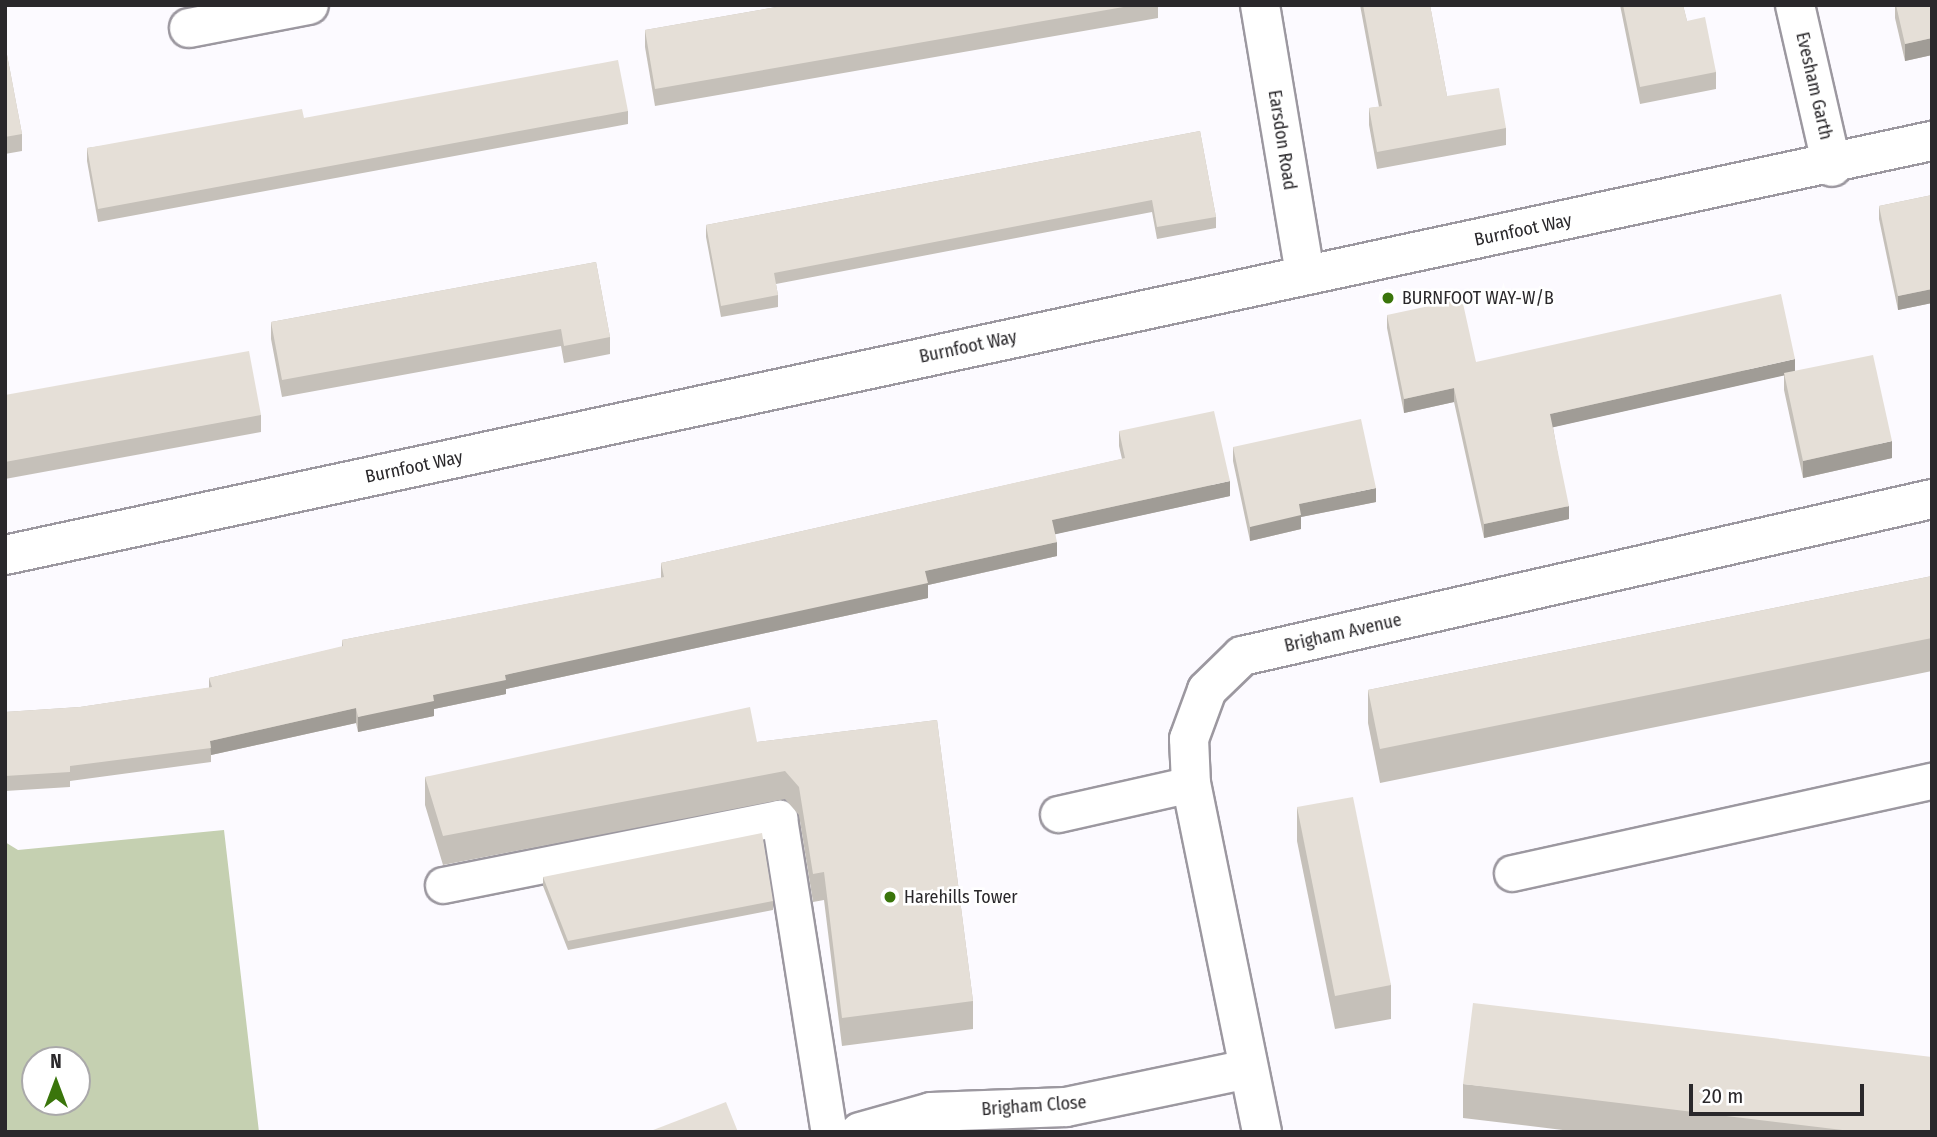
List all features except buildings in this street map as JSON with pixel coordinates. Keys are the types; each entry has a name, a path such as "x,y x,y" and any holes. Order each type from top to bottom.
{"street":[{"path":"188,28 309,5"},
{"name":"Earsdon Road","path":"1260,5 1305,275"},
{"name":"Evesham Garth","path":"1795,5 1832,167"},
{"name":"Burnfoot Way","path":"5,555 1305,275 1832,167 1932,141"},
{"name":"Brigham Avenue","path":"1262,1132 1191,784 1189,739 1207,690 1242,656 1932,499"},
{"name":"Brigham Close","path":"860,1132 931,1112 1066,1107 1248,1069"}],"lane":[{"path":"1512,873 1932,781"},
{"path":"1058,814 1191,784"},
{"path":"443,885 779,818 829,1132"}],"green space":[{"path":"224,830 259,1132 5,1132 5,842 18,850"}],"place":[{"name":"BURNFOOT WAY-W/B","path":"1388,298"},
{"name":"Harehills Tower","path":"890,897"}]}
